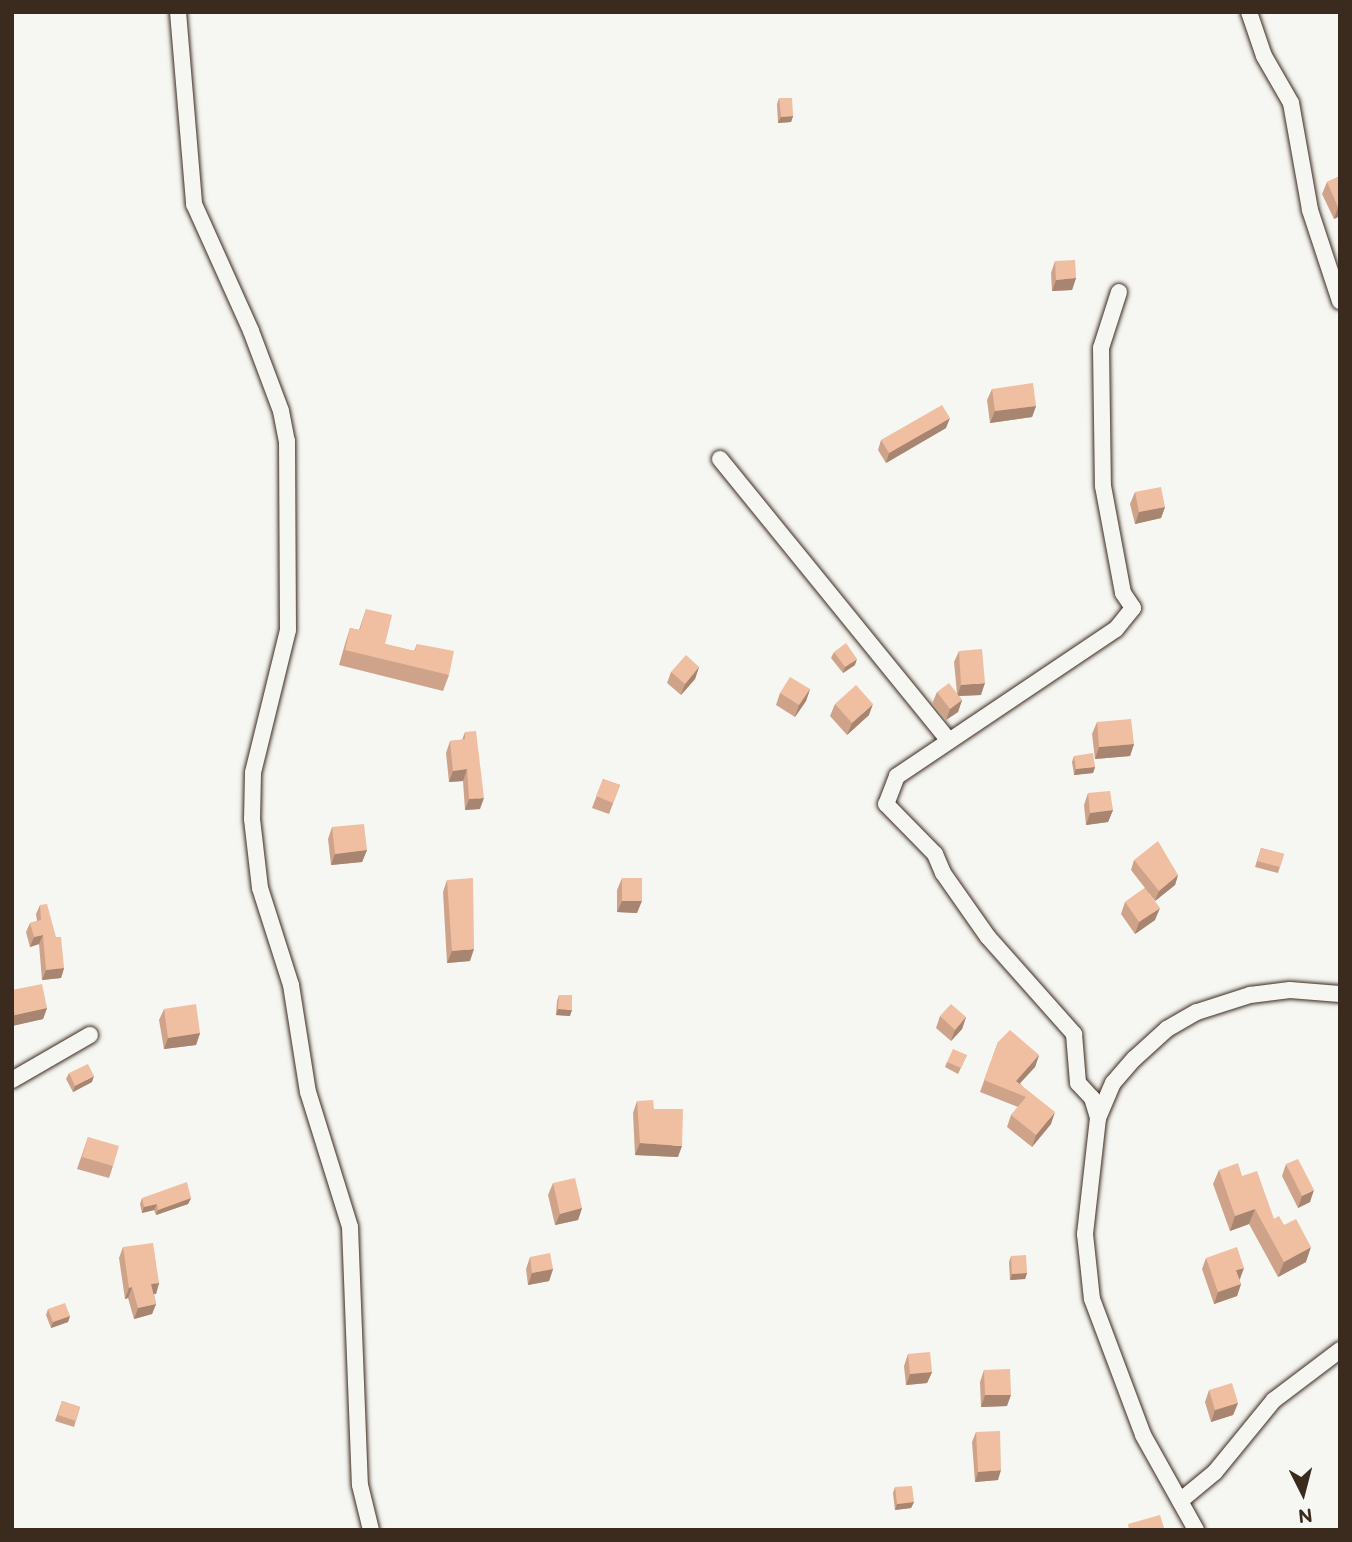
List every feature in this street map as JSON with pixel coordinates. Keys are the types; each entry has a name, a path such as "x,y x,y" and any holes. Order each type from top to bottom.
{"street":[{"path":"178,12 194,204 256,344 281,411 287,441 288,629 253,773 252,819 260,888 291,985 311,1103 350,1227 360,1485 371,1530"},
{"path":"1249,12 1264,56 1291,103 1310,210 1340,302"},
{"path":"1098,1118 1092,1098 1078,1083 1071,1027 988,937 943,873 935,854 886,804 897,776 1116,629 1133,608 1123,593 1103,486 1101,348 1119,292"},
{"path":"720,459 949,741"},
{"path":"1196,1530 1143,1435 1091,1298 1085,1234 1098,1118 1113,1083 1134,1059 1167,1029 1196,1012 1250,995 1290,990 1340,994"},
{"path":"12,1080 90,1035"},
{"path":"1180,1501 1215,1472 1274,1400 1340,1350"}],"building":[{"path":"779,98 792,98 793,116 781,117"},
{"path":"1340,176 1340,207 1338,207 1327,182"},
{"path":"1075,260 1076,278 1056,280 1055,261"},
{"path":"1033,383 1036,406 995,411 992,389"},
{"path":"942,405 950,418 889,453 881,440"},
{"path":"1161,487 1165,507 1139,512 1135,492"},
{"path":"366,609 392,615 385,644 415,651 417,644 454,651 449,675 345,650 350,628 360,630"},
{"path":"846,643 857,659 845,667 834,652"},
{"path":"982,649 985,683 961,685 959,651"},
{"path":"686,655 699,667 685,684 671,672"},
{"path":"790,677 810,689 799,705 780,693"},
{"path":"949,683 962,700 950,709 937,692"},
{"path":"856,685 873,704 852,723 835,704"},
{"path":"1131,719 1134,744 1099,747 1097,722"},
{"path":"476,731 484,798 469,799 467,769 453,771 450,741 465,739 465,732"},
{"path":"1093,753 1095,767 1076,769 1074,756"},
{"path":"603,779 620,785 613,803 596,796"},
{"path":"1110,791 1113,810 1090,813 1088,793"},
{"path":"364,824 367,850 335,854 332,827"},
{"path":"1158,841 1178,875 1159,891 1134,860"},
{"path":"1261,848 1284,854 1280,867 1257,861"},
{"path":"473,878 474,949 452,951 447,880"},
{"path":"622,878 642,878 642,901 622,901"},
{"path":"1145,888 1160,908 1139,922 1125,902"},
{"path":"47,904 56,937 61,937 64,968 46,970 43,935 34,937 30,923 41,920 40,905"},
{"path":"42,984 47,1008 15,1015 12,990"},
{"path":"559,995 572,995 572,1010 558,1009"},
{"path":"196,1004 200,1033 168,1038 164,1009"},
{"path":"951,1004 966,1017 955,1030 940,1016"},
{"path":"1010,1030 1039,1055 1016,1081 1055,1112 1036,1135 1011,1115 1026,1097 984,1080 998,1042"},
{"path":"953,1049 967,1055 961,1068 947,1062"},
{"path":"88,1064 94,1076 75,1086 69,1073"},
{"path":"653,1100 654,1109 683,1109 682,1146 640,1143 637,1101"},
{"path":"88,1137 119,1146 113,1166 82,1157"},
{"path":"1298,1159 1314,1190 1302,1196 1286,1164"},
{"path":"1238,1163 1242,1176 1257,1171 1274,1219 1279,1216 1284,1225 1296,1219 1311,1247 1284,1262 1255,1209 1235,1216 1219,1170"},
{"path":"575,1178 582,1208 560,1214 553,1183"},
{"path":"187,1182 191,1198 158,1210 157,1204 144,1207 142,1198"},
{"path":"153,1243 159,1283 151,1284 156,1304 138,1308 132,1287 129,1288 123,1247"},
{"path":"1237,1247 1244,1268 1236,1270 1241,1284 1218,1292 1206,1258"},
{"path":"550,1253 553,1269 532,1273 530,1257"},
{"path":"1026,1255 1027,1273 1012,1274 1011,1256"},
{"path":"65,1303 70,1316 53,1322 48,1309"},
{"path":"930,1352 932,1372 910,1374 908,1354"},
{"path":"1010,1369 1011,1395 985,1395 984,1370"},
{"path":"1232,1383 1238,1403 1215,1410 1209,1390"},
{"path":"62,1401 80,1407 76,1421 58,1415"},
{"path":"1000,1431 1001,1470 978,1472 976,1432"},
{"path":"912,1486 914,1502 897,1504 895,1487"},
{"path":"1160,1515 1164,1528 1129,1530 1128,1524"}]}
